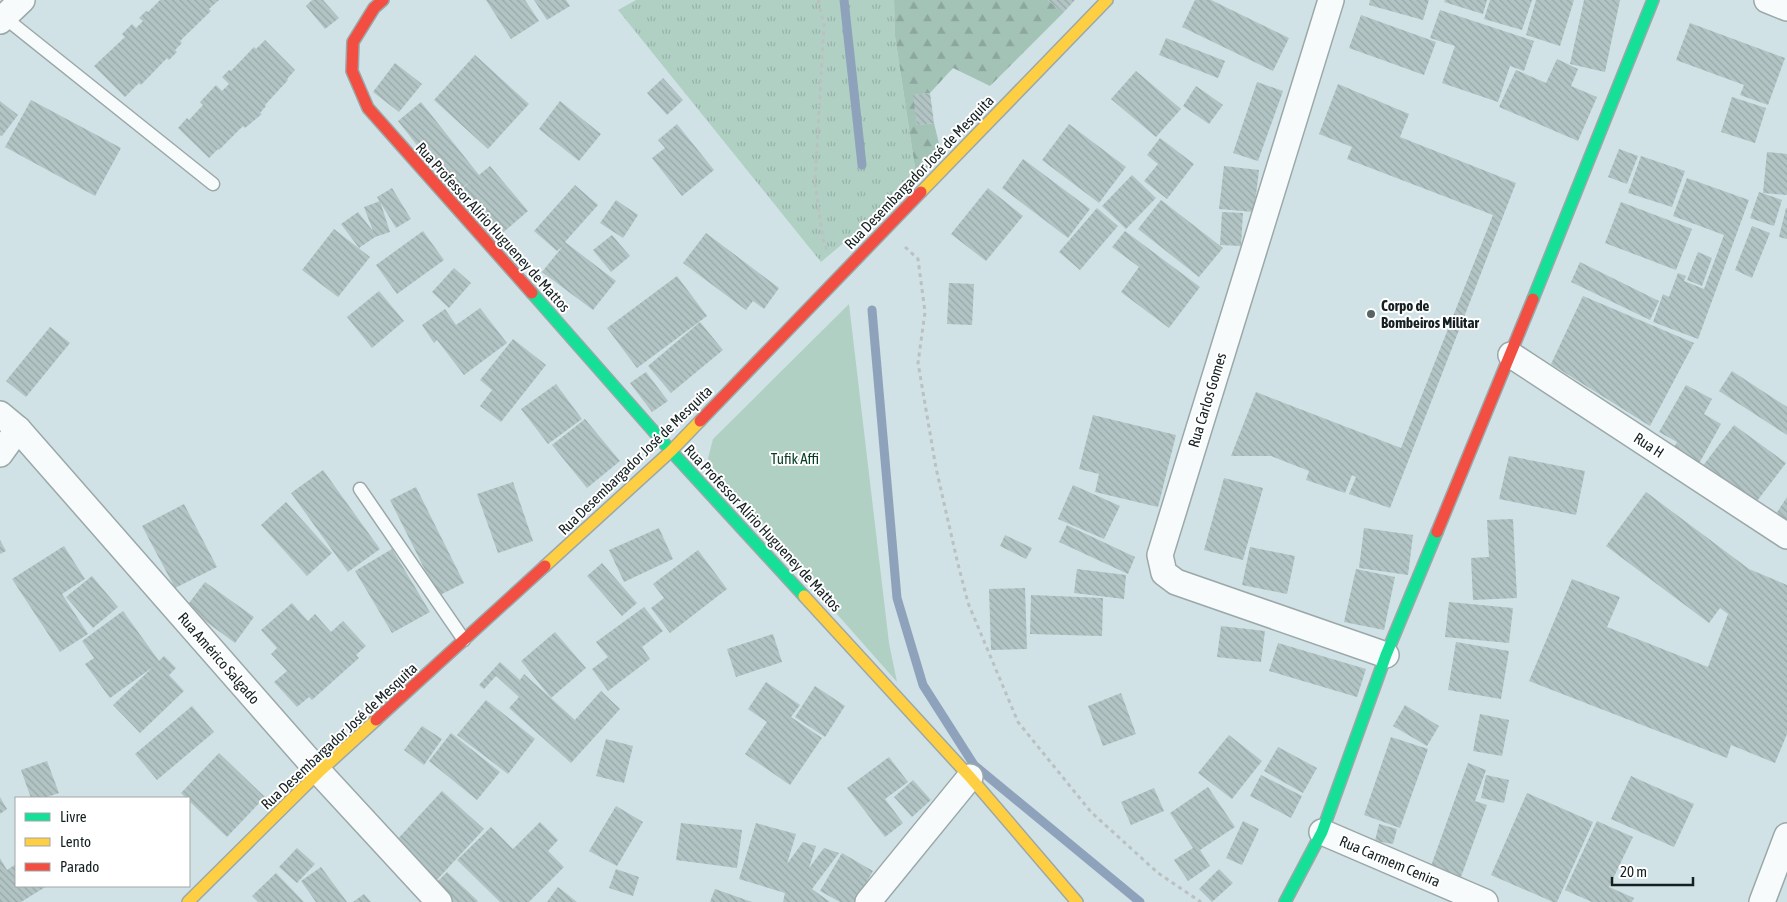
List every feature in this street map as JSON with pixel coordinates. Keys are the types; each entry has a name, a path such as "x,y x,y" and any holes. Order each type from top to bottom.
{"street":[{"path":"2,19 22,0"},
{"name":"Rua Professor Alírio Hugueney de Mattos","path":"383,0 374,8 353,42 352,71 368,108 671,451 970,777 1077,902"},
{"name":"Rua Desembargador José de Mesquita","path":"188,902 319,772 671,451 1107,0"},
{"name":"Rua Carlos Gomes","path":"1331,0 1160,555 1164,573 1176,582 1386,655"},
{"path":"1284,902 1322,832 1386,655 1511,355 1653,0"},
{"path":"1767,0 1787,8"},
{"name":"Rua H","path":"1511,355 1787,536"},
{"path":"0,454 9,422"},
{"name":"Rua Américo Salgado","path":"9,422 319,772 439,902"},
{"path":"868,902 970,777"},
{"name":"Rua Carmem Cenira","path":"1322,832 1485,902"},
{"path":"1762,902 1787,836"}],"lane":[{"path":"2,19 213,184"},
{"path":"360,489 464,640"}],"path":[{"path":"818,0 824,25 815,183 823,239 838,278"},
{"path":"886,228 918,259 925,312 918,363 938,478 968,603 1018,722 1091,812 1158,873 1201,902"}],"green space":[{"path":"636,0 894,0 895,36 917,181 821,262 618,10"},
{"path":"894,0 1048,0 1063,13 990,86 953,68 930,93 914,95 917,125 934,123 942,156 917,181 895,36"},
{"name":"Tufik Affi","path":"849,304 889,643 897,682 706,466 713,439"}],"building":[{"path":"160,0 219,0 209,9 211,11 180,41 182,43 175,50 177,52 169,60 167,58 141,85 139,83 125,97 94,66 125,37 122,34 132,24 136,28 143,21 139,18"},
{"path":"312,0 323,0 339,18 325,29 306,6"},
{"path":"486,0 525,0 539,21 511,39"},
{"path":"534,0 566,0 570,6 547,20"},
{"path":"1048,0 1075,0 1063,13"},
{"path":"1195,0 1211,0 1289,38 1273,71 1182,27"},
{"path":"1370,0 1429,0 1423,20 1369,5"},
{"path":"1445,0 1487,0 1483,14 1444,2"},
{"path":"1490,0 1532,0 1522,30 1484,19"},
{"path":"1536,0 1574,0 1560,46 1526,35"},
{"path":"1584,0 1620,0 1605,72 1570,64"},
{"path":"1440,10 1534,41 1524,71 1510,66 1498,102 1442,83 1455,46 1430,38"},
{"path":"1361,15 1436,42 1424,75 1349,48"},
{"path":"1690,23 1785,58 1768,105 1740,95 1744,85 1676,60"},
{"path":"1166,38 1225,61 1218,78 1159,55"},
{"path":"265,40 295,70 265,105 260,113 262,114 245,128 243,126 209,158 178,128 187,118 189,120 203,105 200,102 216,85 222,91 229,84 222,77 229,70 231,71 254,47 256,49"},
{"path":"475,55 529,104 488,149 434,100"},
{"path":"1557,59 1578,69 1571,86 1597,97 1578,141 1499,107 1516,70 1546,83"},
{"path":"395,63 422,84 399,112 373,92"},
{"path":"1136,71 1181,109 1156,137 1111,99"},
{"path":"663,78 683,100 667,115 647,93"},
{"path":"1257,82 1283,91 1258,161 1233,153"},
{"path":"1338,84 1409,114 1400,137 1516,183 1390,508 1349,494 1356,477 1352,475 1345,493 1306,480 1309,471 1271,456 1231,456 1256,392 1401,448 1493,215 1347,159 1352,147 1319,134"},
{"path":"1196,86 1223,105 1209,124 1183,106"},
{"path":"930,93 934,123 917,125 913,95"},
{"path":"1732,97 1766,108 1755,143 1721,132"},
{"path":"31,100 121,148 95,196 5,147"},
{"path":"0,101 18,115 2,136 0,135"},
{"path":"560,101 601,134 579,161 539,129"},
{"path":"421,102 479,175 490,166 528,211 499,236 460,191 472,180 455,194 398,121"},
{"path":"677,124 714,170 682,196 652,158 665,148 658,140"},
{"path":"1069,124 1126,167 1099,203 1042,160"},
{"path":"1160,138 1194,164 1167,199 1144,181 1158,164 1147,155"},
{"path":"1619,149 1638,156 1627,184 1608,177"},
{"path":"1767,152 1787,154 1787,195 1763,193"},
{"path":"1641,156 1685,171 1672,207 1628,193"},
{"path":"1023,159 1090,209 1068,238 1002,188"},
{"path":"1224,166 1259,170 1254,212 1219,209"},
{"path":"1132,175 1156,198 1126,229 1102,206"},
{"path":"1687,178 1749,200 1698,339 1653,322 1663,294 1669,297 1678,273 1686,276 1684,281 1704,289 1724,235 1673,216"},
{"path":"575,185 598,205 565,242 616,281 593,310 542,272 563,246 557,251 534,231"},
{"path":"392,188 411,219 396,228 377,197"},
{"path":"988,188 1023,216 986,261 951,234"},
{"path":"1759,192 1782,200 1774,226 1750,218"},
{"path":"616,200 638,215 623,238 600,223"},
{"path":"1161,200 1223,248 1199,277 1138,229"},
{"path":"380,201 390,232 375,237 359,248 341,224 358,212 373,231 364,207"},
{"path":"1621,202 1692,229 1676,270 1605,243"},
{"path":"1097,208 1118,226 1080,270 1059,252"},
{"path":"1787,208 1787,239 1779,237"},
{"path":"1222,212 1243,213 1241,246 1220,245"},
{"path":"1752,226 1770,233 1752,278 1735,270"},
{"path":"334,229 370,257 338,297 302,270"},
{"path":"423,231 444,260 397,294 376,265"},
{"path":"1125,231 1200,287 1169,328 1121,292 1139,267 1112,247"},
{"path":"706,233 779,288 764,309 753,301 746,310 683,263"},
{"path":"612,235 630,256 611,272 593,250"},
{"path":"1698,252 1712,258 1702,286 1687,280"},
{"path":"1580,262 1659,301 1650,320 1571,282"},
{"path":"454,268 471,283 449,308 432,292"},
{"path":"677,276 707,316 637,368 607,328"},
{"path":"949,283 974,284 972,325 947,324"},
{"path":"379,291 404,321 372,348 347,317"},
{"path":"1583,296 1694,343 1650,426 1551,364"},
{"path":"480,308 507,343 464,375 437,340 434,343 422,325 445,309 456,325"},
{"path":"700,322 723,350 671,393 648,366"},
{"path":"50,327 70,343 26,397 6,381"},
{"path":"513,339 546,365 501,422 480,406 492,390 480,380"},
{"path":"1732,371 1787,407 1787,435 1719,391"},
{"path":"646,372 668,401 652,412 630,383"},
{"path":"556,384 582,419 548,444 521,409"},
{"path":"1686,385 1712,399 1704,414 1721,424 1696,469 1670,455 1677,442 1659,432"},
{"path":"1093,415 1176,435 1158,507 1095,492 1099,474 1079,469"},
{"path":"585,419 620,461 587,488 552,445"},
{"path":"1734,425 1786,463 1754,505 1702,467"},
{"path":"1509,456 1585,471 1576,515 1499,499"},
{"path":"323,470 380,549 348,572 291,493"},
{"path":"1224,478 1263,488 1243,560 1204,550"},
{"path":"513,482 533,541 498,553 477,494"},
{"path":"1073,485 1120,506 1104,539 1058,519"},
{"path":"416,487 464,583 438,596 390,500"},
{"path":"1646,492 1749,569 1787,585 1787,734 1775,763 1731,745 1727,758 1529,681 1572,579 1620,597 1607,627 1708,667 1728,614 1720,608 1709,623 1606,546"},
{"path":"1787,497 1787,525 1774,517"},
{"path":"286,502 332,553 307,576 261,525"},
{"path":"184,504 217,567 175,588 142,526"},
{"path":"1513,519 1517,598 1473,600 1471,558 1489,557 1487,520"},
{"path":"1067,525 1135,557 1128,574 1059,542"},
{"path":"659,528 673,559 624,582 609,550"},
{"path":"1364,528 1413,535 1408,575 1359,568"},
{"path":"1005,535 1032,548 1026,559 1000,546"},
{"path":"0,540 6,551 0,554"},
{"path":"64,546 85,579 62,594 88,634 60,652 12,579"},
{"path":"1250,547 1295,556 1287,594 1242,585"},
{"path":"392,549 430,612 392,633 355,571"},
{"path":"698,550 727,589 670,633 651,608 664,598 653,584"},
{"path":"602,563 637,603 622,616 587,576"},
{"path":"1077,569 1126,575 1124,599 1074,593"},
{"path":"1356,569 1395,577 1384,630 1344,622"},
{"path":"92,576 118,607 93,628 66,597"},
{"path":"205,582 254,617 235,643 186,607"},
{"path":"1025,588 1027,649 991,650 989,589"},
{"path":"1031,595 1103,598 1102,636 1030,634"},
{"path":"1449,602 1513,608 1509,643 1445,637"},
{"path":"292,603 308,621 315,614 331,632 343,621 366,646 356,655 359,658 312,700 309,697 297,707 274,682 287,671 271,654 277,648 261,630"},
{"path":"644,607 663,631 642,647 650,659 608,691 592,669 608,657 596,642"},
{"path":"123,611 159,661 164,656 176,668 169,675 184,691 140,733 113,705 153,667 110,698 85,664 94,658 82,641"},
{"path":"1221,626 1265,631 1261,662 1217,657"},
{"path":"555,632 586,668 551,698 521,661"},
{"path":"773,634 782,662 736,677 727,649"},
{"path":"1456,642 1509,651 1501,699 1448,690"},
{"path":"1278,643 1366,669 1357,697 1269,671"},
{"path":"500,662 520,680 524,674 575,720 601,691 620,709 571,763 509,708 519,697 496,676 484,689 479,685"},
{"path":"766,682 800,705 791,717 822,738 790,785 745,754 767,722 748,709"},
{"path":"815,686 845,706 825,737 795,717"},
{"path":"1121,693 1136,734 1103,746 1088,706"},
{"path":"486,700 535,739 508,774 457,735"},
{"path":"1405,705 1439,726 1427,746 1393,726"},
{"path":"192,706 214,732 157,780 135,754"},
{"path":"1480,714 1509,720 1502,756 1473,751"},
{"path":"422,726 442,739 424,765 404,750"},
{"path":"451,733 500,772 477,800 429,761"},
{"path":"1229,735 1262,761 1232,799 1198,773"},
{"path":"1391,737 1428,749 1400,828 1364,815"},
{"path":"606,739 633,746 624,783 596,776"},
{"path":"1278,747 1317,768 1303,793 1264,771"},
{"path":"219,753 265,797 227,837 190,802 190,797 185,797 181,793"},
{"path":"889,757 908,782 885,799 903,823 885,837 847,788"},
{"path":"47,761 59,793 47,797 31,797 21,770"},
{"path":"1468,763 1486,770 1475,801 1487,805 1461,877 1431,866"},
{"path":"1261,775 1302,796 1291,818 1250,796"},
{"path":"1486,775 1509,780 1504,803 1481,798"},
{"path":"1631,776 1694,804 1674,847 1611,819"},
{"path":"913,780 931,800 912,817 894,797"},
{"path":"1208,787 1235,827 1200,850 1210,866 1188,881 1174,860 1193,848 1170,813"},
{"path":"1154,788 1164,811 1131,825 1121,802"},
{"path":"442,791 484,829 435,882 394,843"},
{"path":"1527,793 1593,822 1557,902 1553,902 1491,875"},
{"path":"0,797 7,809 0,814"},
{"path":"616,806 643,822 617,866 589,851"},
{"path":"1243,821 1259,829 1242,865 1226,858"},
{"path":"1597,821 1633,837 1609,887 1634,898 1632,902 1592,902 1565,890"},
{"path":"540,822 558,840 548,851 564,867 529,902 500,902 457,860 491,827 513,849"},
{"path":"681,823 742,830 737,868 676,860"},
{"path":"756,823 796,834 787,864 803,842 816,846 809,868 824,848 839,853 812,889 830,902 783,902 785,893 739,879"},
{"path":"1379,824 1397,829 1393,844 1375,841"},
{"path":"297,848 315,864 297,883 279,867"},
{"path":"842,853 873,871 855,902 840,902 820,891"},
{"path":"0,858 7,870 15,865 15,887 45,887 21,902 0,902"},
{"path":"321,867 347,902 316,902 301,881"},
{"path":"616,869 639,877 633,896 609,888"},
{"path":"1219,869 1233,883 1212,902 1199,889"},
{"path":"447,872 478,901 452,902 434,885"},
{"path":"276,873 304,902 258,902 252,896"},
{"path":"558,887 577,902 547,902"},
{"path":"715,889 752,902 710,902"},
{"path":"364,894 371,902 353,902"}],"waterway":[{"path":"844,0 862,165"},
{"path":"872,310 897,598 923,685 974,765 1140,902"}],"traffic: fast":[{"path":"1533,299 1653,0"},
{"path":"532,293 671,451 804,596"},
{"path":"1285,902 1322,832 1386,655 1437,532"}],"traffic: slow":[{"path":"921,192 1107,0"},
{"path":"545,566 671,451 700,421"},
{"path":"804,596 970,777 1077,902"},
{"path":"188,902 319,772 376,720"}],"traffic: jam":[{"path":"383,0 374,8 353,42 352,71 368,108 532,293"},
{"path":"700,421 921,192"},
{"path":"1437,532 1533,299"},
{"path":"376,720 545,566"}],"place":[{"name":"Corpo de Bombeiros Militar","path":"1371,314"}]}
